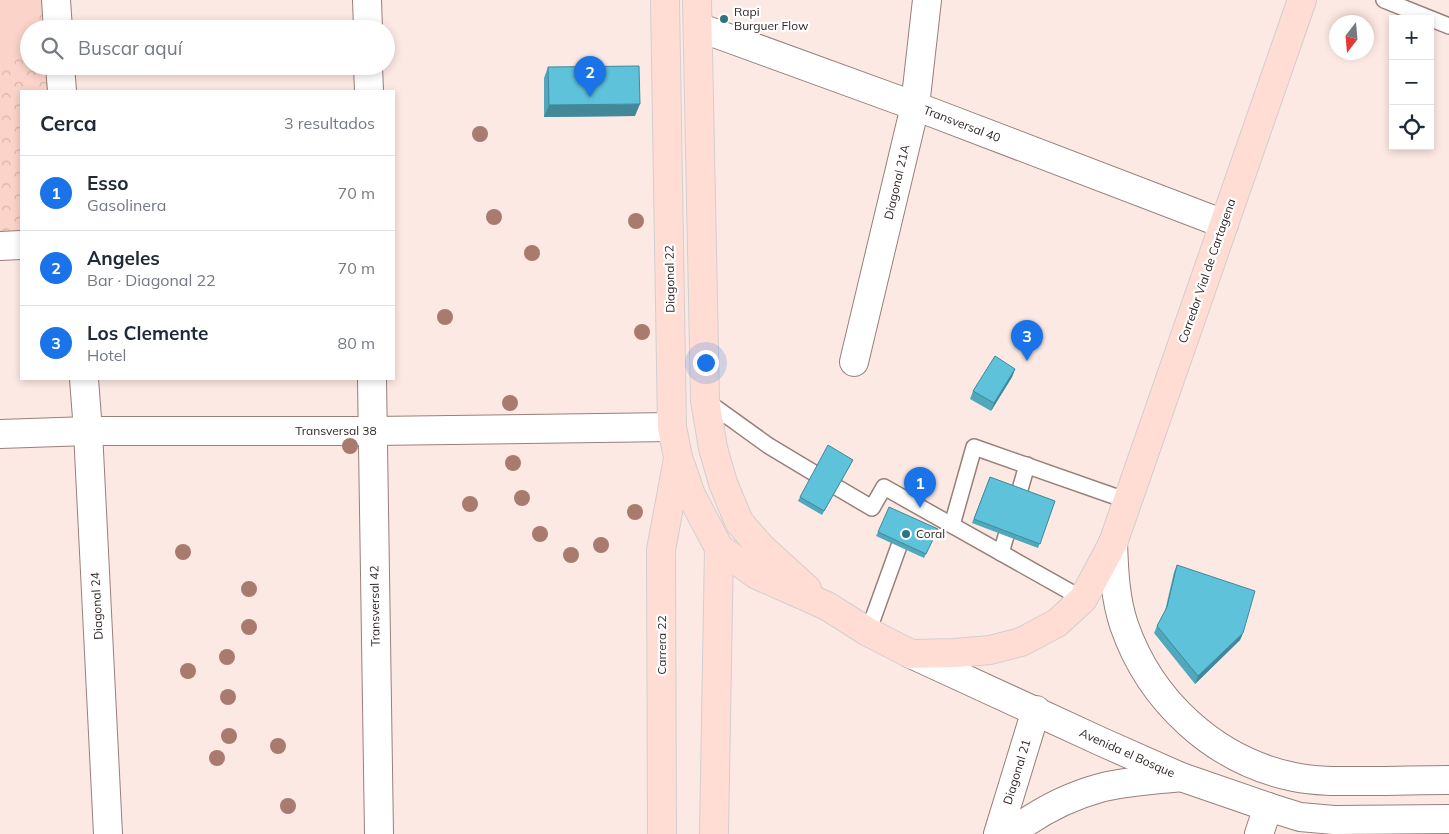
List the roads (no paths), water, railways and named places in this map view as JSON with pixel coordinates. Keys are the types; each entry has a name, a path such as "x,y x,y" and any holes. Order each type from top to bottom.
{"main road":[{"name":"Diagonal 22","path":"665,0 672,427 678,457 691,495 719,548"},
{"path":"698,0 705,400"},
{"name":"Corredor Vial de Cartagena","path":"911,654 990,650 1020,642 1058,623 1083,598 1113,543 1302,0"},
{"path":"668,158 700,156"},
{"name":"Avenida el Bosque","path":"705,400 713,448 723,483 739,522 761,548 827,606"},
{"name":"Carrera 22","path":"662,834 661,550 678,457"},
{"path":"714,834 719,548"},
{"name":"Avenida el Bosque","path":"719,548 757,575 827,606 868,632 911,654"}],"street":[{"path":"56,0 57,20"},
{"path":"367,0 368,20"},
{"name":"Diagonal 21A","path":"854,362 915,106 927,0"},
{"name":"Transversal 40","path":"698,27 915,106 1224,224"},
{"path":"61,75 62,90"},
{"path":"368,75 369,90"},
{"path":"0,246 20,246"},
{"name":"Diagonal 24","path":"84,380 108,834"},
{"name":"Transversal 42","path":"372,380 378,834"},
{"name":"Transversal 38","path":"0,434 88,431 373,431 672,427"},
{"path":"1113,543 1116,592 1124,624 1140,662 1162,697 1186,721 1226,751 1263,769 1294,777 1326,782 1449,780"},
{"name":"Avenida el Bosque","path":"911,654 1181,777 1300,817 1334,820 1449,819"},
{"name":"Diagonal 21","path":"998,834 1036,710"},
{"path":"1010,834 1027,821 1062,802 1100,788 1181,777"},
{"path":"1259,834 1268,807"}],"lane":[{"path":"1384,0 1449,26"},
{"path":"705,400 769,446 814,473"},
{"path":"952,525 974,447 1128,501"},
{"path":"1019,492 1027,465"},
{"path":"838,488 872,508 884,487 1083,598"},
{"path":"910,521 917,506"},
{"path":"1001,553 1006,536"},
{"path":"868,632 899,546"}],"place":[{"name":"Rapi Burguer Flow","path":"724,19"},
{"name":"Angeles","path":"590,97"},
{"name":"Los Clemente","path":"1027,361"},
{"name":"Esso","path":"920,508"},
{"name":"Coral","path":"906,534"}]}
